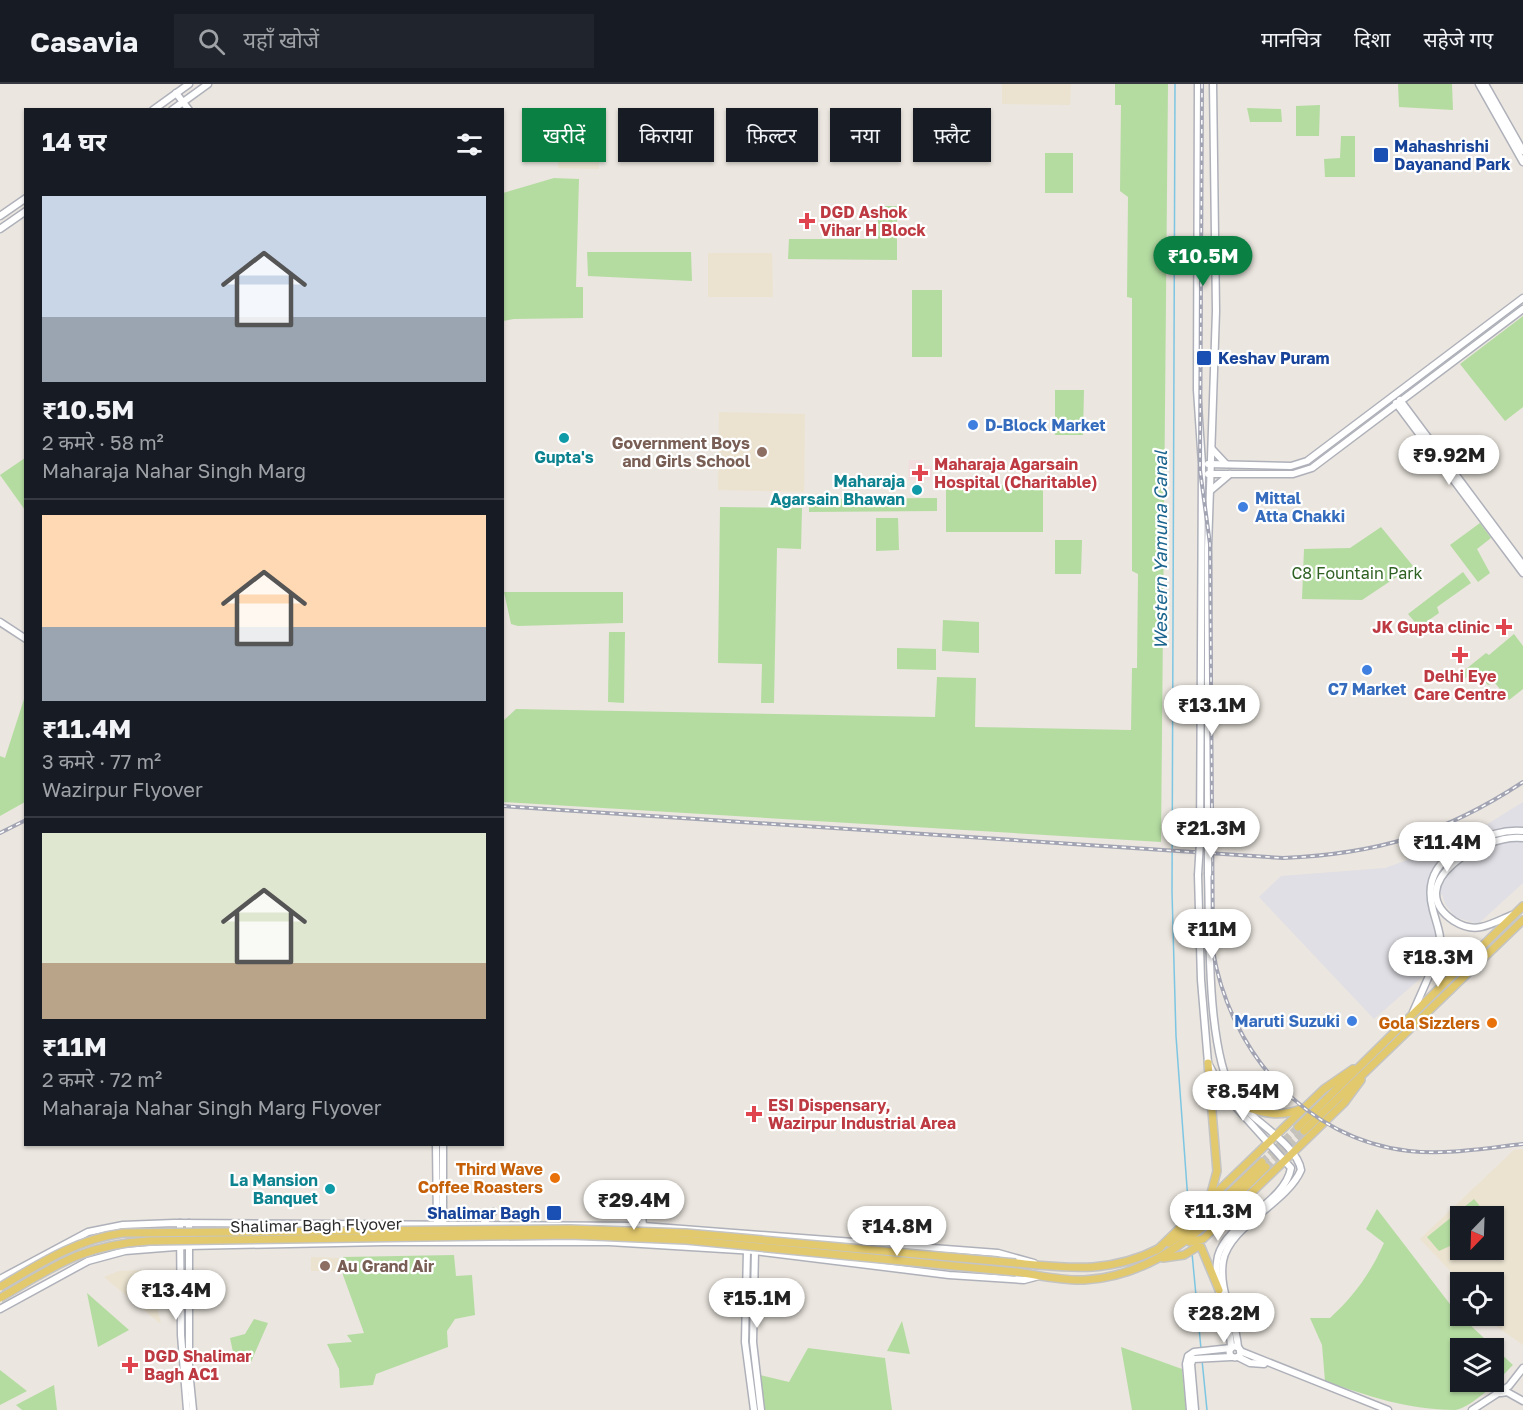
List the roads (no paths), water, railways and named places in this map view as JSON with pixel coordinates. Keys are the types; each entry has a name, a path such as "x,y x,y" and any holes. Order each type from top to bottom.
{"main road":[{"path":"1159,1258 1184,1244 1203,1239 1286,1160 1344,1103 1371,1061 1412,1015 1523,906"},
{"path":"1301,1129 1523,920"},
{"path":"1182,1232 1193,1217 1324,1089 1371,1061"},
{"path":"1206,1204 1214,1188 1218,1171 1208,1063"},
{"path":"1243,1106 1269,1115 1282,1116 1304,1108"},
{"path":"1159,1258 1184,1255 1264,1165 1196,1225 1182,1232"},
{"name":"Shalimar Bagh Flyover","path":"0,1287 62,1251 101,1237 123,1233 570,1229 686,1233 1084,1269 1131,1261 1157,1250 1182,1232"},
{"name":"Shalimar Bagh Flyover","path":"0,1298 68,1258 109,1245 148,1241 570,1235 686,1240 1084,1280 1123,1272 1159,1258"},
{"path":"1197,1241 1204,1250 1220,1290"}],"street":[{"path":"156,108 189,84"},
{"path":"170,98 176,108 208,84"},
{"path":"1198,84 1197,390 1202,464 1198,875 1205,1046 1208,1063 1225,1095 1291,1168 1284,1183 1223,1246 1218,1265 1220,1290 1235,1351"},
{"path":"1214,84 1216,311 1210,474 1208,631 1208,885 1211,966 1220,1059 1235,1098 1300,1164 1297,1180 1235,1239 1223,1260 1224,1291 1235,1351"},
{"path":"1479,84 1523,162"},
{"path":"1485,84 1523,151"},
{"path":"176,93 188,108"},
{"path":"0,216 24,199"},
{"path":"0,229 24,212"},
{"path":"1202,464 1298,465 1394,396 1523,298"},
{"path":"1202,474 1293,474 1306,471 1523,309"},
{"path":"1394,396 1523,573"},
{"path":"1399,403 1523,565"},
{"path":"1211,448 1226,464"},
{"path":"1210,491 1230,474"},
{"path":"0,622 24,638"},
{"path":"1412,1015 1440,951 1442,941 1430,892 1435,869 1448,856 1488,836 1501,832 1523,831"},
{"path":"1514,914 1480,928 1460,924 1444,912 1438,897 1438,885 1447,868 1484,844 1499,838 1523,838"},
{"path":"436,1146 436,1213 440,1224"},
{"path":"440,1224 442,1146"},
{"path":"483,1224 493,1212"},
{"path":"424,1224 436,1213"},
{"path":"642,1214 643,1226"},
{"path":"0,1279 82,1234 129,1225 239,1219 643,1226 795,1233 998,1253 1038,1265"},
{"path":"180,1223 182,1368 187,1410"},
{"path":"189,1223 189,1360 194,1410"},
{"path":"383,1223 383,1242"},
{"path":"520,1224 521,1242"},
{"path":"129,1225 141,1235 141,1243 134,1251"},
{"path":"672,1227 672,1245"},
{"path":"791,1255 795,1233"},
{"path":"0,1309 74,1267 105,1256 181,1246 383,1242 672,1245 747,1250 949,1275 1024,1280 1040,1276"},
{"path":"737,1249 746,1261"},
{"path":"747,1250 745,1342 754,1410"},
{"path":"755,1251 753,1342 761,1410"},
{"path":"755,1262 769,1253"},
{"path":"1190,1410 1186,1364 1188,1356 1235,1351 1388,1410"},
{"path":"1194,1355 1191,1364 1195,1410"},
{"path":"1472,1410 1509,1386 1523,1368"},
{"path":"1492,1396 1507,1392 1523,1401"}],"waterway":[{"name":"Western Yamuna Canal","path":"1175,84 1172,892 1176,1036 1189,1215"},
{"name":"Western Yamuna Canal","path":"1192,1253 1201,1349"},
{"name":"Western Yamuna Canal","path":"1202,1360 1207,1410"}],"tunnel":[{"path":"1262,1162 1298,1127"},
{"path":"1266,1167 1304,1131"}],"railway":[{"path":"1202,84 1200,470 1210,544 1213,951 1222,988 1236,1023 1255,1055 1278,1084 1305,1109 1336,1129 1371,1143 1409,1151 1452,1152 1523,1144"},
{"path":"504,806 1283,858 1349,852 1409,838 1465,815 1523,782"},
{"path":"0,833 24,821"}],"place":[{"name":"Mahashrishi Dayanand Park","path":"1381,155"},
{"name":"DGD Ashok Vihar H Block","path":"807,221"},
{"name":"Keshav Puram","path":"1204,358"},
{"name":"D-Block Market","path":"973,425"},
{"name":"Gupta's","path":"564,438"},
{"name":"Government Boys and Girls School","path":"762,452"},
{"name":"Maharaja Agarsain Hospital (Charitable)","path":"920,473"},
{"name":"Maharaja Agarsain Bhawan","path":"917,490"},
{"name":"Mittal Atta Chakki","path":"1243,507"},
{"name":"JK Gupta clinic","path":"1504,627"},
{"name":"Delhi Eye Care Centre","path":"1460,655"},
{"name":"C7 Market","path":"1367,670"},
{"name":"Maruti Suzuki","path":"1352,1021"},
{"name":"Gola Sizzlers","path":"1492,1023"},
{"name":"ESI Dispensary, Wazirpur Industrial Area","path":"754,1114"},
{"name":"Third Wave Coffee Roasters","path":"555,1178"},
{"name":"La Mansion Banquet","path":"330,1189"},
{"name":"Shalimar Bagh","path":"554,1213"},
{"name":"Au Grand Air","path":"325,1266"},
{"name":"DGD Shalimar Bagh AC1","path":"130,1365"}],"park label":[{"name":"C8 Fountain Park","path":"1357,573"}]}
